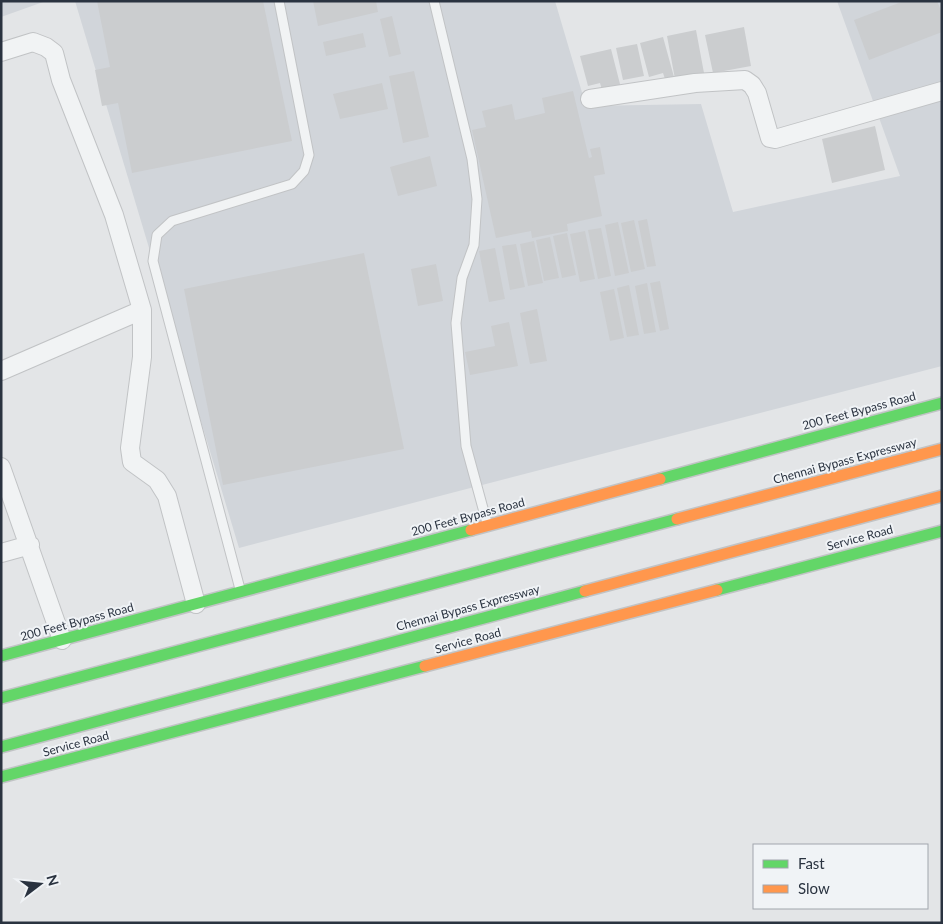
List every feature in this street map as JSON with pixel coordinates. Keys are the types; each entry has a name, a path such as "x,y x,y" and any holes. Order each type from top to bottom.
{"main road":[{"name":"200 Feet Bypass Road","path":"1,656 942,403"},
{"name":"Chennai Bypass Expressway","path":"1,698 942,449"},
{"name":"Chennai Bypass Expressway","path":"1,748 942,496"},
{"name":"Service Road","path":"1,778 942,531"}],"street":[{"path":"1,52 33,42 46,47 54,54 61,80 114,215 142,310 142,357 130,448 132,462 157,480 167,496 196,604"},
{"path":"590,99 695,83 745,80 755,88 770,138 775,139 942,91"},
{"path":"1,371 142,310"},
{"path":"1,467 62,640"},
{"path":"1,553 30,545"}],"lane":[{"path":"241,592 153,261 157,235 172,221 292,184 304,171 309,155 279,1"},
{"path":"434,1 472,159 477,199 474,245 462,278 456,323 466,446 488,526"}],"shaded area":[{"path":"1,1 46,1 1,17"},
{"path":"75,1 555,1 586,106 701,104 733,212 900,176 837,1 942,1 942,366 239,548"}],"building":[{"path":"97,1 263,1 292,141 132,173 118,103 102,106 95,70 110,67"},
{"path":"313,1 376,1 378,12 318,26"},
{"path":"904,1 937,1 942,13 942,32 869,60 854,20"},
{"path":"392,16 401,54 389,57 380,19"},
{"path":"744,27 751,66 713,73 705,35"},
{"path":"696,30 704,73 675,79 667,36"},
{"path":"363,33 366,47 326,56 323,42"},
{"path":"663,37 674,77 665,79 663,73 649,77 640,43"},
{"path":"637,44 644,76 623,80 616,48"},
{"path":"611,49 621,88 603,93 600,83 588,86 580,56"},
{"path":"414,71 429,137 403,143 389,76"},
{"path":"382,83 388,109 340,119 333,94"},
{"path":"573,91 589,158 592,157 590,149 600,147 605,174 594,176 602,216 567,224 568,231 532,238 531,231 496,238 472,130 486,127 482,111 512,104 515,120 545,113 542,98"},
{"path":"875,126 885,170 832,183 822,139"},
{"path":"430,156 437,186 398,196 390,167"},
{"path":"647,219 656,266 647,267 638,221"},
{"path":"634,220 645,269 631,272 621,223"},
{"path":"618,222 629,273 615,276 605,225"},
{"path":"601,228 611,276 598,279 588,230"},
{"path":"585,231 595,279 580,282 570,234"},
{"path":"567,233 576,275 562,278 553,236"},
{"path":"550,237 559,278 544,281 536,240"},
{"path":"534,241 543,283 528,286 520,244"},
{"path":"516,244 525,287 510,290 502,246"},
{"path":"495,248 505,299 489,302 479,251"},
{"path":"364,253 404,449 223,485 184,289"},
{"path":"436,264 443,301 418,306 411,269"},
{"path":"660,281 669,329 660,331 650,283"},
{"path":"647,283 656,332 644,334 635,286"},
{"path":"629,285 639,335 627,337 617,288"},
{"path":"614,289 624,338 610,341 600,292"},
{"path":"537,309 547,361 530,364 520,313"},
{"path":"509,322 518,366 470,375 465,352 495,346 491,326"}],"traffic: fast":[{"path":"660,479 942,403"},
{"path":"1,698 677,519"},
{"path":"1,656 471,530"},
{"path":"717,590 942,531"},
{"path":"1,747 585,591"},
{"path":"1,777 425,666"}],"traffic: slow":[{"path":"677,519 942,449"},
{"path":"471,530 660,479"},
{"path":"585,591 942,496"},
{"path":"425,666 717,590"}]}
